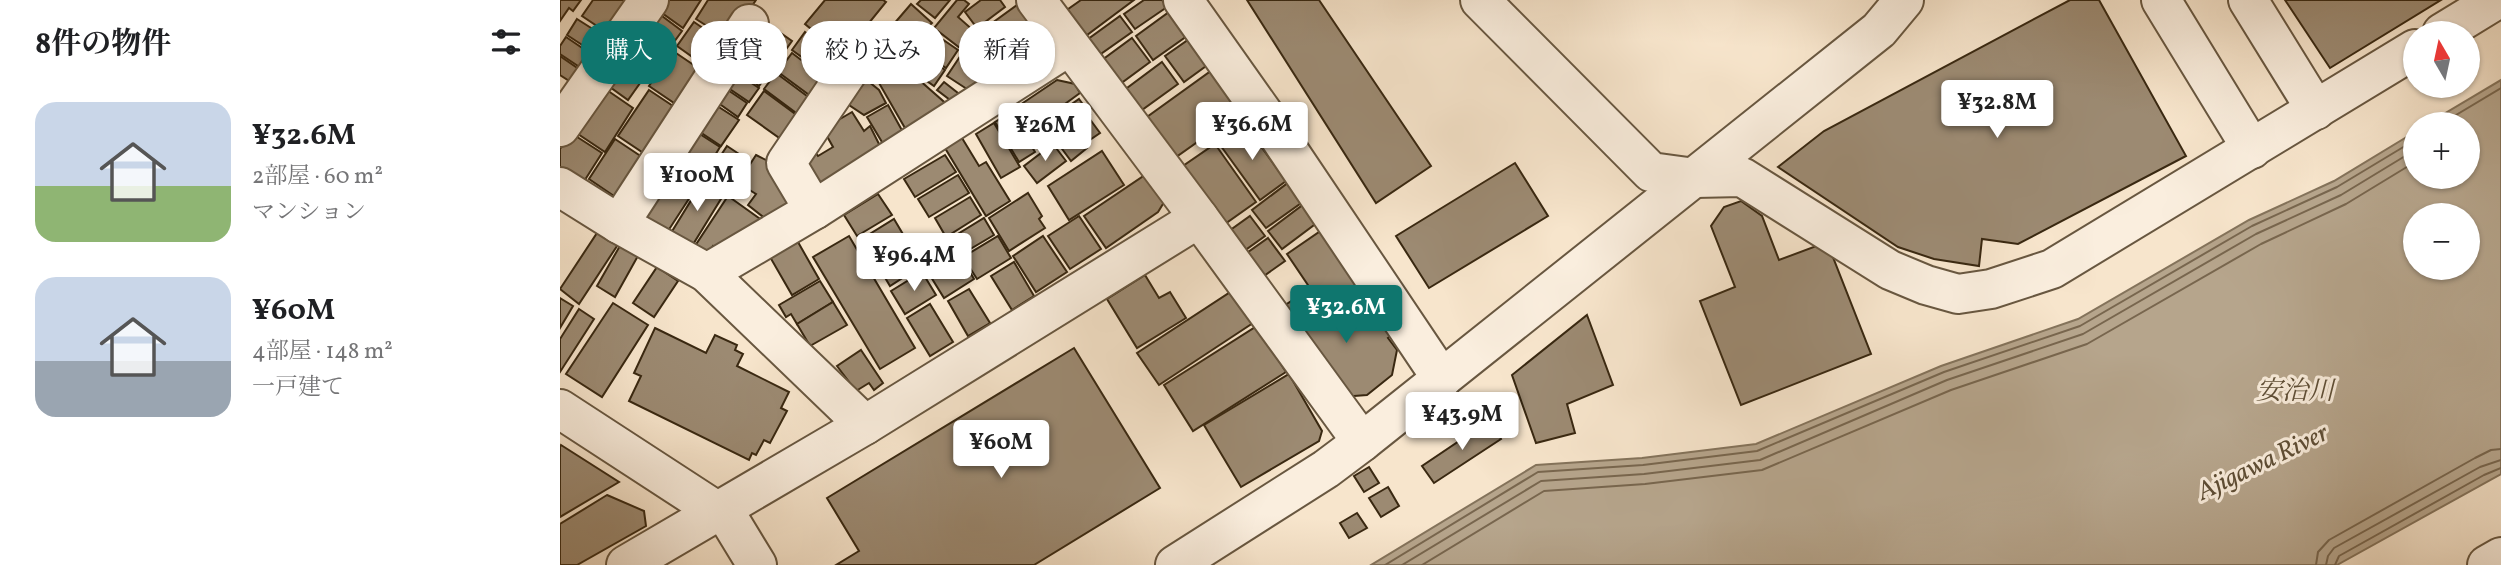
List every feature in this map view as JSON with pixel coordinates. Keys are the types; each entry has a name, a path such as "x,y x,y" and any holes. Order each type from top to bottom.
{"street":[{"path":"560,127 649,0"},
{"path":"1036,0 1362,442"},
{"path":"1183,0 1270,122 1442,379"},
{"path":"1480,0 1651,172 1695,178 1742,177 1890,270 1926,285 1958,294 1991,289 2052,269 2403,57"},
{"path":"1175,565 1326,469 1362,442 1879,30 1904,0"},
{"path":"2161,0 2252,149"},
{"path":"2248,0 2316,110"},
{"path":"2462,21 2496,0"},
{"path":"707,273 814,210 1069,46"},
{"path":"619,224 710,84"},
{"path":"814,210 786,163 839,84"},
{"path":"560,187 619,224 707,273 866,425"},
{"path":"626,565 866,425 1199,218"},
{"path":"560,409 729,519 757,565"},
{"path":"2487,565 2501,557"}],"water":[{"name":"安治川","path":"2501,80 2501,474 2337,565 1371,565 1536,465 1642,458 1756,444 1941,366 2078,319 2249,220 2334,181 2403,139 2403,189 2480,189 2480,112 2447,112 2471,98 2480,98 2480,92"}],"building":[{"path":"560,0 581,0 573,11 569,8 560,21"},
{"path":"593,0 636,0 622,21 590,21 582,16"},
{"path":"661,0 701,0 683,28 677,21 655,8"},
{"path":"708,0 756,0 742,21 696,19"},
{"path":"825,0 886,2 871,21 808,21"},
{"path":"921,0 950,0 935,18 917,4"},
{"path":"957,0 964,0 969,4 958,17 963,21 959,21 959,47 945,36 945,21 940,21"},
{"path":"981,0 1000,0 1005,7 986,21 972,21 965,12"},
{"path":"1081,0 1134,0 1083,38 1064,12"},
{"path":"1144,0 1162,0 1167,7 1135,29 1124,14"},
{"path":"1247,0 1319,0 1431,166 1376,203"},
{"path":"2070,0 2099,0 2186,156 2018,244 1982,239 1979,266 1934,259 1898,247 1778,167 1824,131"},
{"path":"2285,0 2441,0 2403,21 2330,68"},
{"path":"1021,2 1036,21 995,21"},
{"path":"911,4 930,21 896,21"},
{"path":"654,10 669,21 646,21"},
{"path":"1169,12 1187,36 1153,60 1136,36"},
{"path":"1120,16 1132,32 1095,58 1084,42"},
{"path":"577,19 581,22 581,44 567,35"},
{"path":"691,26 691,56 677,46"},
{"path":"1195,35 1213,61 1184,82 1165,56"},
{"path":"566,37 581,47 581,68 560,54 560,46"},
{"path":"801,38 801,56 792,50"},
{"path":"1132,38 1150,62 1116,87 1098,63"},
{"path":"945,41 958,50 945,67"},
{"path":"792,53 801,60 801,84 827,84 816,100 787,79 787,60"},
{"path":"677,54 691,63 691,84 696,84 680,107 649,86 677,84"},
{"path":"560,56 581,71 581,81 577,86 560,75"},
{"path":"959,58 959,84 947,76"},
{"path":"1162,62 1178,84 1135,115 1119,94"},
{"path":"1215,68 1244,109 1169,162 1140,122"},
{"path":"787,81 815,102 803,118 764,89 768,84 787,84"},
{"path":"1055,81 1075,84 1080,93 1051,114 1049,111 1023,127 1014,109 1055,84"},
{"path":"945,83 963,97 954,103 937,90"},
{"path":"606,84 639,84 628,100"},
{"path":"715,84 719,84 747,103 738,117 707,95"},
{"path":"722,84 753,84 759,88 749,102"},
{"path":"857,84 872,84 879,90 886,103 864,115 843,101"},
{"path":"880,84 924,84 951,108 909,135"},
{"path":"959,84 981,84 973,93"},
{"path":"601,86 633,108 605,152 572,130"},
{"path":"649,90 679,110 648,156 618,136"},
{"path":"764,91 802,119 785,142 747,115"},
{"path":"1079,99 1090,114 1043,147 1032,132"},
{"path":"711,102 739,120 721,146 694,128"},
{"path":"888,105 904,134 885,147 867,117"},
{"path":"852,112 864,131 870,126 881,148 826,184 812,180 801,161 810,145 818,156 833,147 823,129"},
{"path":"1011,112 1035,152 1019,162 995,122"},
{"path":"1089,118 1100,133 1084,144 1087,148 1071,161 1057,142"},
{"path":"994,123 1020,167 1001,178 976,134"},
{"path":"1244,123 1286,181 1260,200 1218,142"},
{"path":"692,129 720,147 706,170 677,151"},
{"path":"571,133 602,153 583,183 560,169 560,149"},
{"path":"962,138 979,166 986,162 1010,201 986,216 945,148"},
{"path":"615,139 648,161 625,195 614,196 589,179"},
{"path":"1053,144 1066,161 1037,183 1024,166"},
{"path":"1215,144 1256,202 1222,226 1180,168"},
{"path":"727,146 748,160 728,191 707,177"},
{"path":"1102,151 1124,185 1069,220 1048,186"},
{"path":"674,155 705,174 668,231 647,218 643,205"},
{"path":"756,155 774,164 790,205 767,220 748,205 756,194 738,183"},
{"path":"945,155 956,172 915,197 904,179"},
{"path":"1515,163 1548,216 1429,288 1396,236"},
{"path":"1148,173 1166,199 1158,212 1106,248 1084,216"},
{"path":"958,175 969,193 929,217 918,199"},
{"path":"703,181 724,194 692,246 671,233"},
{"path":"1289,182 1304,201 1266,228 1252,210"},
{"path":"1028,193 1042,216 1039,219 1045,228 1009,251 989,218"},
{"path":"878,194 892,215 857,236 844,215"},
{"path":"728,196 763,221 719,251 713,246 708,253 695,246"},
{"path":"970,197 981,215 946,237 935,218"},
{"path":"1741,201 1762,216 1779,260 1827,242 1871,354 1741,405 1700,301 1735,287 1711,226 1724,207"},
{"path":"1304,204 1318,222 1282,249 1268,231"},
{"path":"1079,216 1101,249 1070,269 1048,236"},
{"path":"1250,216 1265,236 1244,251 1229,231"},
{"path":"984,218 994,235 940,267 930,251"},
{"path":"894,219 907,241 873,261 860,240"},
{"path":"599,230 619,243 579,304 560,289"},
{"path":"1322,230 1371,301 1335,325 1287,254"},
{"path":"849,236 915,348 880,369 813,257"},
{"path":"998,236 1011,258 977,279 963,257"},
{"path":"1043,236 1067,272 1036,292 1013,256"},
{"path":"1268,238 1285,261 1261,278 1244,255"},
{"path":"798,242 819,279 792,295 770,257"},
{"path":"621,244 639,254 615,297 597,286"},
{"path":"911,244 924,264 890,286 877,264"},
{"path":"962,258 974,279 944,298 931,277"},
{"path":"1014,262 1034,296 1012,310 991,276"},
{"path":"657,267 678,281 654,317 633,303"},
{"path":"922,272 936,295 905,314 891,291"},
{"path":"1145,275 1159,298 1170,292 1186,318 1137,348 1107,299"},
{"path":"820,281 833,302 797,324 791,314 786,317 779,305"},
{"path":"969,289 990,323 968,336 948,301"},
{"path":"1232,291 1253,323 1159,385 1137,353"},
{"path":"1307,291 1332,329 1375,301 1395,333 1388,338 1397,350 1392,375 1367,395 1341,397 1279,309"},
{"path":"560,298 573,306 560,328"},
{"path":"833,302 847,325 810,346 797,324"},
{"path":"613,303 648,325 602,397 566,374"},
{"path":"930,304 953,342 930,356 907,318"},
{"path":"579,309 594,319 560,372 560,339"},
{"path":"1587,315 1613,385 1567,404 1575,433 1536,443 1512,375"},
{"path":"1257,326 1286,372 1193,431 1164,385"},
{"path":"655,328 706,353 715,335 737,345 735,350 743,354 737,366 789,392 781,408 787,411 770,443 764,440 756,455 752,453 749,460 629,401 641,376 634,373"},
{"path":"1074,348 1160,488 1034,565 836,565 859,551 827,498"},
{"path":"861,350 883,383 874,390 869,383 856,391 837,366"},
{"path":"1289,374 1322,431 1319,441 1241,487 1204,425"},
{"path":"1489,421 1501,439 1434,483 1422,466"},
{"path":"561,445 619,482 560,517 560,447"},
{"path":"1369,467 1379,483 1364,492 1354,476"},
{"path":"1388,487 1399,506 1381,517 1369,498"},
{"path":"607,495 644,511 646,526 577,565 560,565 560,524"},
{"path":"1357,513 1367,528 1349,538 1340,523"}],"water label":[{"name":"Ajigawa River","path":"2263,463"}]}
